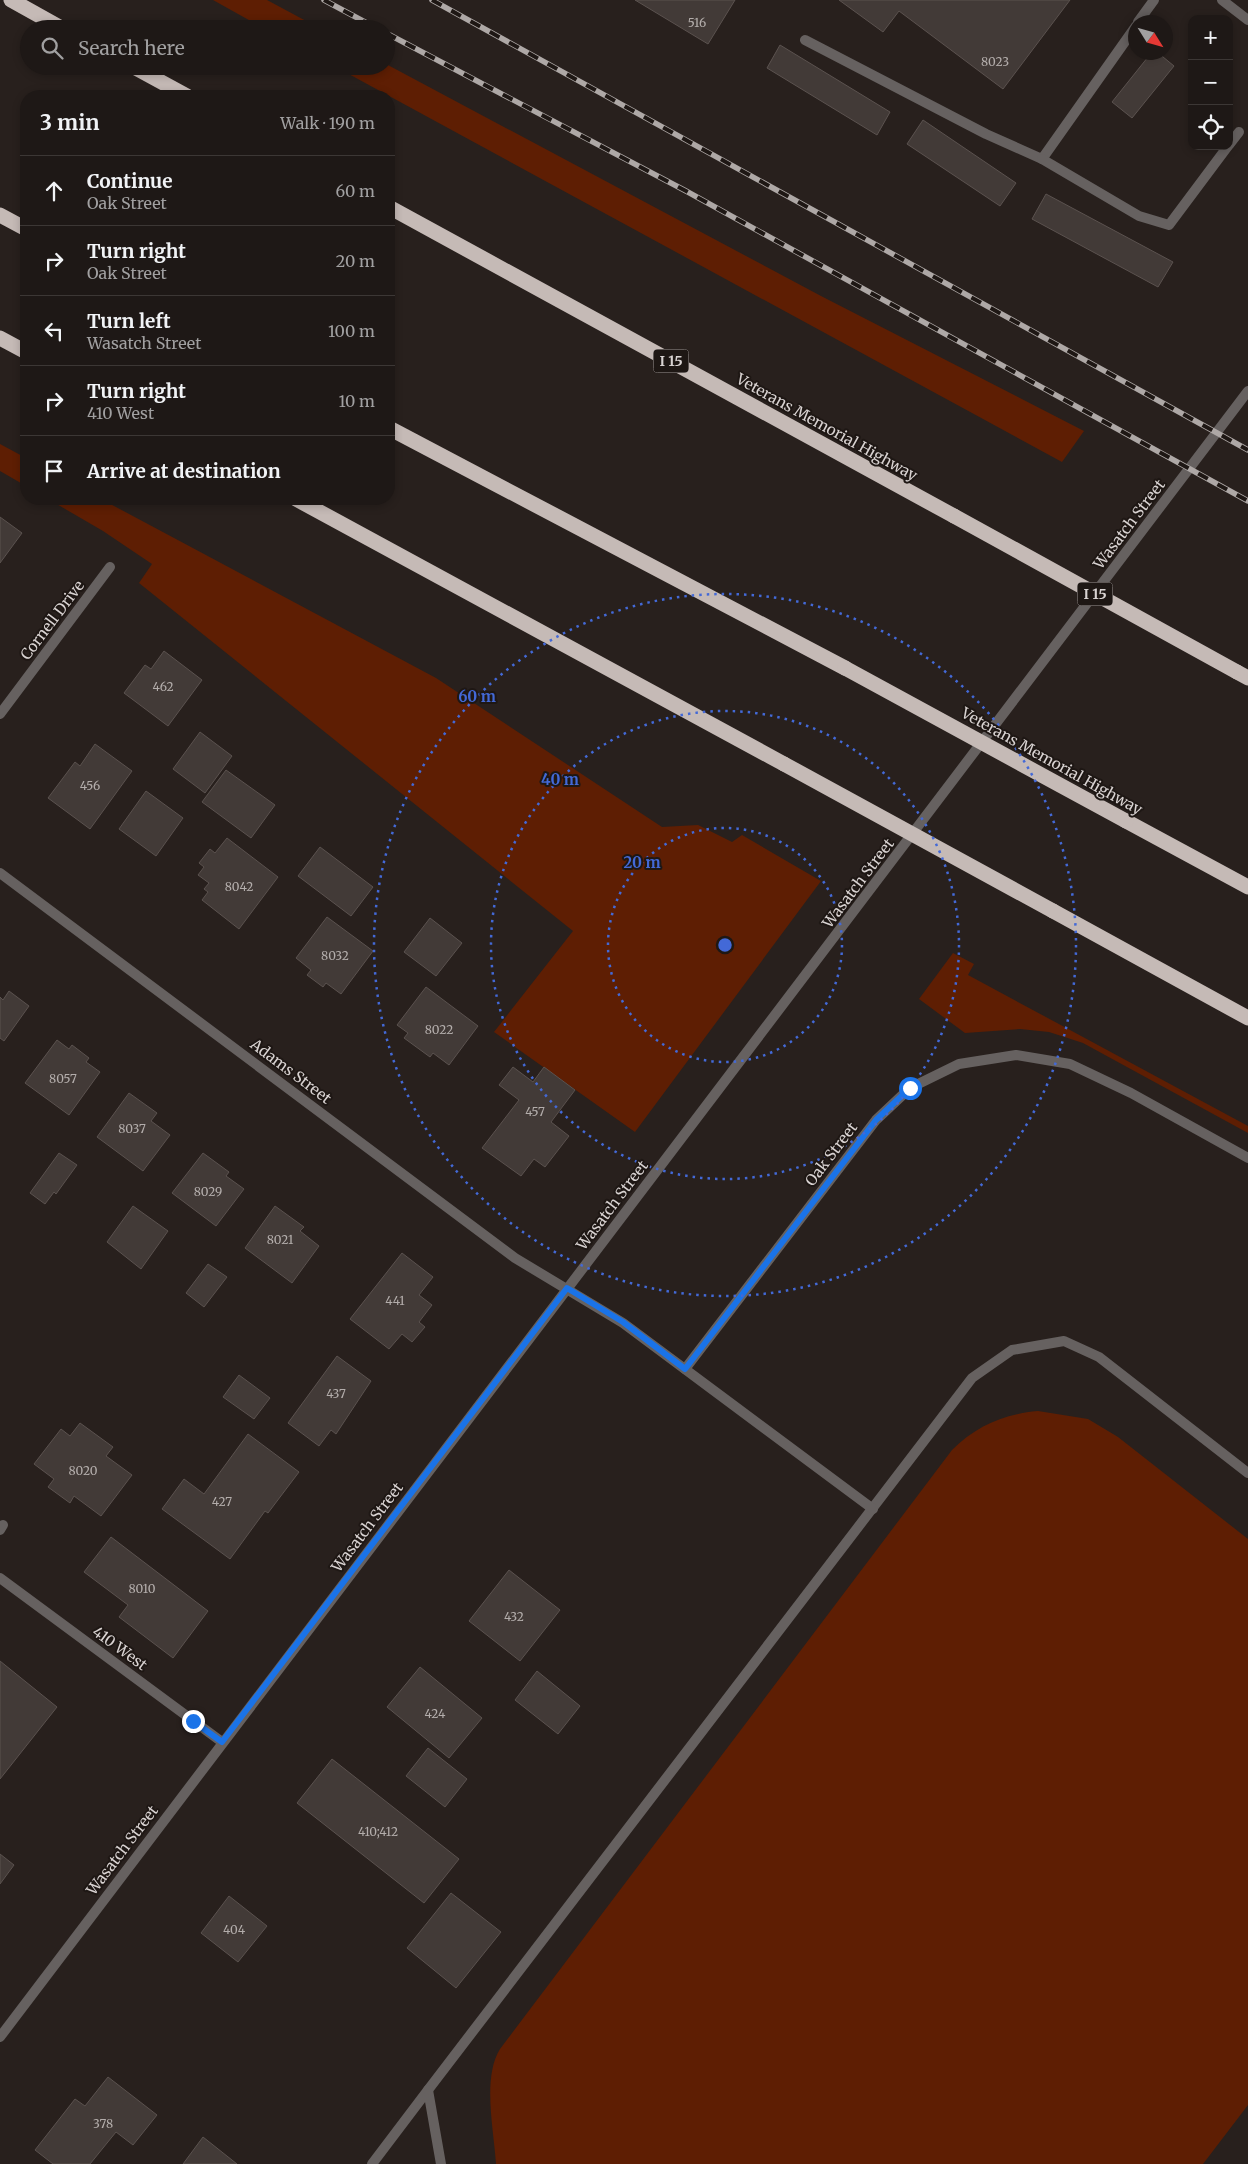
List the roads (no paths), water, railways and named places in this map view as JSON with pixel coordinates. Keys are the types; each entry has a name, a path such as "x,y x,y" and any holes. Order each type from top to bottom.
{"highway":[{"path":"11,0 47,20"},
{"path":"148,75 175,90"},
{"name":"Veterans Memorial Highway","path":"395,210 1243,675"},
{"path":"0,215 20,226"},
{"path":"0,338 20,349"},
{"name":"Veterans Memorial Highway","path":"395,431 845,668 1248,887"},
{"path":"307,505 1248,1018"}],"street":[{"path":"1143,15 1154,0"},
{"path":"1222,0 1248,20"},
{"path":"1042,159 1128,37"},
{"path":"805,40 986,134 1042,159 1139,216 1169,225 1226,150"},
{"path":"1233,140 1239,132"},
{"name":"Wasatch Street","path":"0,2036 1248,391"},
{"name":"Cornell Drive","path":"0,714 110,567"},
{"name":"Adams Street","path":"0,873 516,1258 567,1288"},
{"name":"Oak Street","path":"685,1369 876,1120 910,1088 959,1064 1016,1055 1070,1064 1131,1093 1248,1158"},
{"path":"567,1288 623,1322 873,1509"},
{"path":"372,2164 972,1378 1012,1350 1064,1341 1099,1357 1248,1473"},
{"name":"410 West","path":"0,1578 222,1742"},
{"path":"428,2090 440,2164"}],"railway":[{"path":"324,0 361,20"},
{"path":"432,0 1248,450"},
{"path":"395,38 686,191 1248,501"}]}
